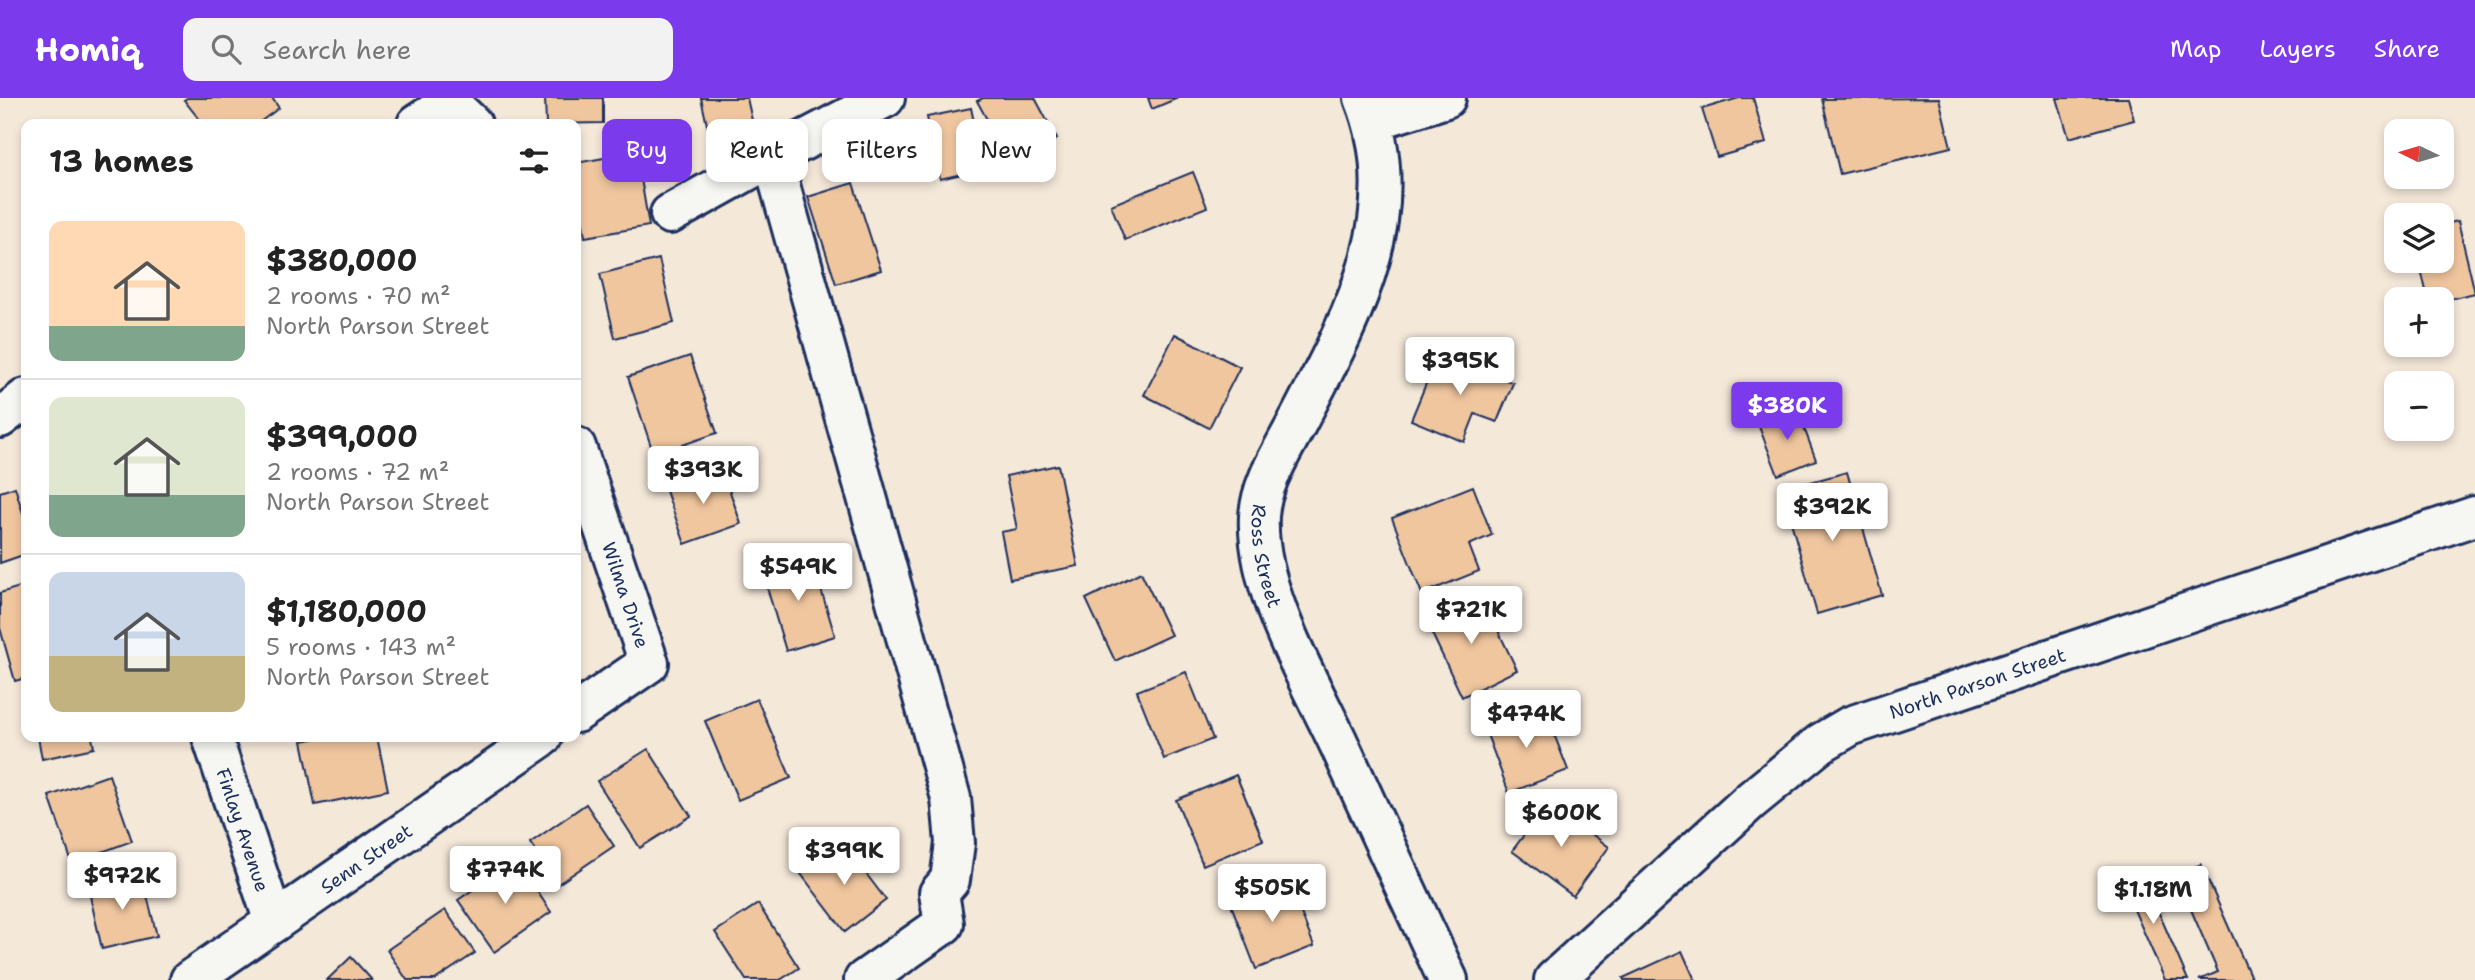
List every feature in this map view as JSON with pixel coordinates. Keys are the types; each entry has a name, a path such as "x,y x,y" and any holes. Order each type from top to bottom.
{"street":[{"path":"808,138 885,98"},
{"path":"1369,109 1446,98"},
{"name":"Ross Street","path":"1369,109 1383,188 1373,255 1341,339 1268,480 1259,513 1259,547 1278,612 1448,980"},
{"path":"425,119 434,113 463,116"},
{"path":"670,214 727,182"},
{"path":"779,182 951,798 955,843 950,880 939,893 944,924 864,980"},
{"path":"0,418 21,402"},
{"name":"Wilma Drive","path":"581,462 649,663 581,710"},
{"name":"North Parson Street","path":"1554,980 1750,801 1821,743 1850,726 2475,516"},
{"name":"Finlay Avenue","path":"214,742 274,922"},
{"name":"Senn Street","path":"190,980 535,742"}],"building":[{"path":"272,98 279,108 264,119 199,119 184,100"},
{"path":"545,98 603,98 602,123 581,123 581,119 546,119"},
{"path":"701,98 747,98 752,119 706,120"},
{"path":"983,98 1035,98 1046,119 987,119 977,101"},
{"path":"1148,98 1178,98 1152,109"},
{"path":"1739,98 1753,98 1766,143 1717,157 1702,109"},
{"path":"1939,98 1951,147 1840,174 1822,99"},
{"path":"2057,98 2128,98 2134,120 2069,138"},
{"path":"971,108 973,119 956,119 956,175 942,179 942,119 927,117"},
{"path":"602,158 602,182 642,182 649,226 585,237 581,213 581,162"},
{"path":"1193,172 1207,207 1125,240 1111,205"},
{"path":"853,183 881,270 836,284 808,197"},
{"path":"2458,221 2475,293 2454,298 2454,287 2425,287 2422,273 2454,273 2454,222"},
{"path":"659,259 674,323 615,338 600,274"},
{"path":"1175,334 1240,367 1209,428 1144,395"},
{"path":"1439,352 1513,383 1497,422 1475,414 1464,442 1411,420"},
{"path":"690,356 717,433 654,455 628,377"},
{"path":"1797,409 1816,460 1778,475 1758,424"},
{"path":"1058,465 1078,566 1010,579 1001,532 1017,529 1006,476"},
{"path":"722,468 741,524 685,544 665,488"},
{"path":"1847,472 1882,595 1817,614 1782,490"},
{"path":"1473,486 1492,535 1469,545 1479,571 1422,594 1392,518"},
{"path":"15,487 21,507 21,556 0,563 0,492"},
{"path":"811,556 835,636 786,651 762,571"},
{"path":"1141,572 1171,635 1115,661 1086,599"},
{"path":"21,587 21,679 15,681 0,628 0,593"},
{"path":"1481,595 1517,670 1462,697 1426,621"},
{"path":"1186,672 1213,739 1164,759 1137,691"},
{"path":"757,699 791,778 738,800 705,721"},
{"path":"1543,706 1568,770 1509,793 1485,729"},
{"path":"39,742 93,742 94,748 42,759"},
{"path":"302,742 378,742 388,790 315,805"},
{"path":"648,749 691,816 640,848 597,781"},
{"path":"109,775 132,841 72,863 49,796"},
{"path":"1236,775 1263,840 1203,865 1176,800"},
{"path":"1549,802 1609,847 1573,896 1512,851"},
{"path":"586,804 614,846 558,884 530,843"},
{"path":"842,842 886,900 845,932 801,874"},
{"path":"516,860 551,912 494,952 458,900"},
{"path":"2201,864 2252,980 2199,980 2218,972 2176,875"},
{"path":"2140,869 2188,980 2165,980 2120,878"},
{"path":"142,875 157,936 102,949 88,887"},
{"path":"1288,880 1314,946 1256,969 1230,902"},
{"path":"758,904 799,968 780,980 746,980 715,932"},
{"path":"445,910 475,953 435,980 407,980 387,950"},
{"path":"1682,951 1695,980 1623,978"},
{"path":"351,957 372,980 327,980"}]}
